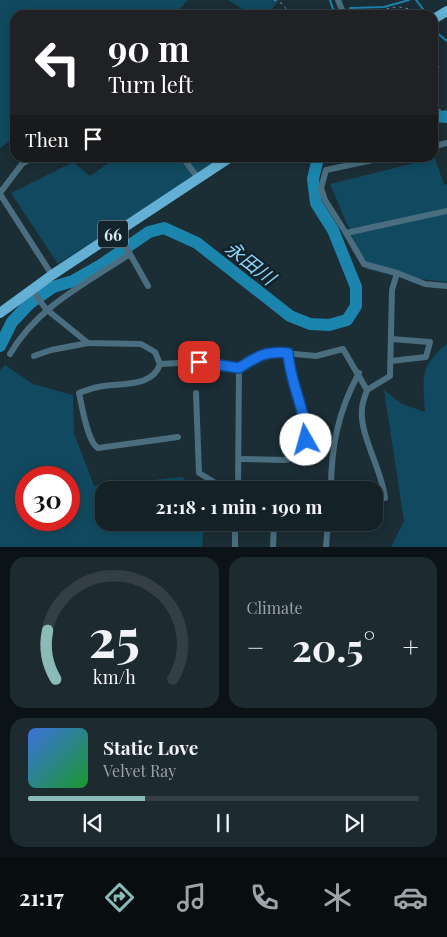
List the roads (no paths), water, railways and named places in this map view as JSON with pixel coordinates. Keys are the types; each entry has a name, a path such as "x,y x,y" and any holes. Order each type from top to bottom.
{"main road":[{"name":"66","path":"0,313 33,291 52,275 117,235 223,162"}],"street":[{"path":"25,162 0,193 52,275"},
{"path":"187,162 198,178"},
{"path":"363,162 326,170 321,188 325,200 364,264 397,273 425,284 447,286"},
{"path":"346,233 447,211"},
{"path":"117,235 148,286"},
{"path":"10,354 19,338 44,308 129,252"},
{"path":"383,498 385,498 383,481 369,446 361,410 367,390 390,376 392,290 397,273"},
{"path":"33,291 44,308 88,343"},
{"path":"391,338 430,342 426,356 391,361"},
{"path":"34,356 51,350 88,343 140,344 154,352 159,359 158,370 152,377 141,382 98,387 79,394 91,440 98,448 178,437"},
{"path":"160,364 199,362 239,368 260,354 274,352 316,356 343,349 367,390"},
{"path":"239,459 286,460 306,455 306,424 290,374 288,353"},
{"path":"238,481 239,368"},
{"path":"332,481 331,456 344,400 358,373"},
{"path":"196,393 200,473 212,481"},
{"path":"235,531 235,547"},
{"path":"273,547 274,531"},
{"path":"326,547 327,531"}],"waterway":[{"path":"330,0 335,10"},
{"path":"350,8 384,7 409,0"},
{"path":"416,0 423,9"},
{"path":"438,34 447,41"},
{"name":"永田川","path":"438,116 447,117"},
{"name":"永田川","path":"0,346 12,322 30,303 53,287 73,281 101,265 149,232 164,228 197,243 290,316 310,324 329,325 347,320 356,306 356,287 333,230 316,203 313,179 317,162"}]}
